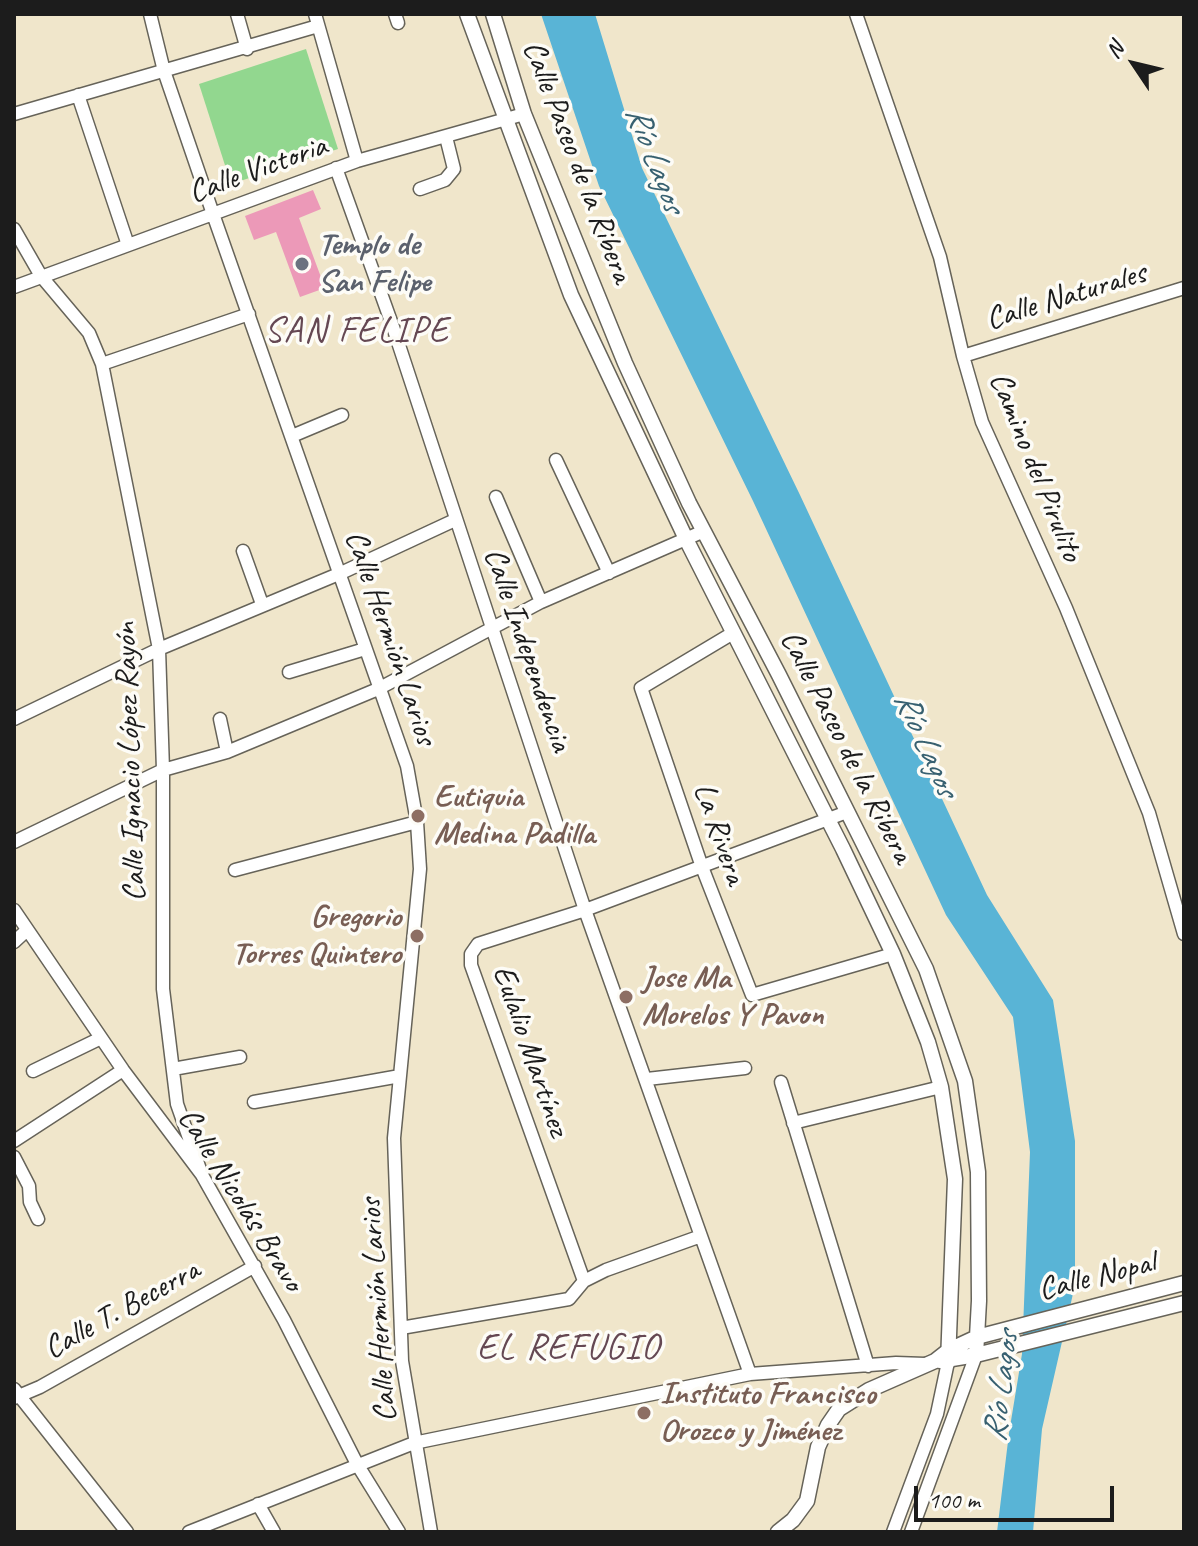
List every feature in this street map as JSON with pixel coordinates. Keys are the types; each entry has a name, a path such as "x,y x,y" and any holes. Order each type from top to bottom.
{"street":[{"name":"Calle Hermión Larios","path":"150,14 164,71 407,766 417,822 420,869 394,1138 402,1361 431,1532"},
{"path":"237,14 247,49"},
{"name":"Calle Paseo de la Ribera","path":"467,14 571,295 687,541 893,954 928,1042 941,1087 955,1179 937,1414 893,1532"},
{"name":"Calle Paseo de la Ribera","path":"493,14 524,114 625,363 704,531 926,969 965,1081 978,1172 982,1353 911,1532"},
{"name":"Camino del Pirulito","path":"856,14 940,257 982,422 1066,608 1149,813 1184,934"},
{"path":"14,114 247,49 316,20 357,161"},
{"path":"78,95 128,245"},
{"name":"Calle Victoria","path":"14,287 336,168 524,114"},
{"path":"420,189 445,180 454,169 446,137"},
{"name":"Calle Independencia","path":"336,168 393,327 585,910 750,1374"},
{"name":"Calle Ignacio López Rayón","path":"14,229 41,276 89,333 102,364 159,649 163,770 163,989 177,1104 202,1175"},
{"name":"Calle Naturales","path":"963,356 1184,288"},
{"path":"102,364 249,314"},
{"path":"292,436 342,415"},
{"path":"556,460 609,573"},
{"path":"496,497 541,602"},
{"path":"14,719 159,649 341,573 455,520"},
{"path":"14,842 163,770 227,752 378,689 541,602 704,531"},
{"path":"243,551 262,604"},
{"name":"La Rivera","path":"733,633 641,688 702,867 752,995 893,954"},
{"path":"289,672 365,649"},
{"path":"220,719 227,752"},
{"path":"585,910 847,812"},
{"path":"235,870 417,822"},
{"name":"Calle Nicolás Bravo","path":"14,910 123,1070 202,1175 255,1266 357,1464 399,1532"},
{"name":"Eulalio Martínez","path":"584,1281 471,965 471,954 478,944 585,910"},
{"path":"14,942 27,930"},
{"path":"33,1071 101,1038"},
{"path":"173,1069 240,1057"},
{"path":"647,1079 745,1068"},
{"path":"14,1141 123,1070"},
{"path":"254,1102 400,1076"},
{"path":"781,1082 868,1366"},
{"path":"793,1123 941,1087"},
{"path":"158,1117 177,1104"},
{"path":"14,1157 29,1186 30,1202 38,1219"},
{"path":"401,1328 569,1299 584,1281 606,1270 701,1236"},
{"name":"Calle T. Becerra","path":"16,1394 40,1387 255,1266"},
{"name":"Calle Nopal","path":"940,1359 981,1336 1184,1283"},
{"name":"Calle Nopal","path":"940,1359 982,1353 1184,1303"},
{"path":"189,1532 414,1443 750,1374 940,1359"},
{"path":"778,1532 793,1520 807,1501 818,1447 839,1409 869,1390 940,1359"},
{"path":"16,1394 127,1532"},
{"path":"258,1504 274,1532"}],"green space":[{"path":"306,49 338,149 231,184 199,84"}],"water":[{"path":"541,14 595,14 642,168 800,495 987,895 1053,1000 1075,1141 1075,1285 1042,1429 1033,1532 997,1532 1022,1354 1030,1152 1013,1017 946,915 753,501 599,186"}],"building":[{"name":"Templo de San Felipe","path":"313,190 321,209 299,218 325,288 300,297 276,232 254,240 245,216"}],"place":[{"name":"Templo de San Felipe","path":"302,264"},
{"name":"Eutiquia Medina Padilla","path":"418,816"},
{"name":"Gregorio Torres Quintero","path":"417,936"},
{"name":"Jose Ma Morelos Y Pavon","path":"626,997"},
{"name":"Instituto Francisco Orozco y Jiménez","path":"644,1413"}],"district":[{"name":"SAN FELIPE","path":"357,332"},
{"name":"EL REFUGIO","path":"569,1349"}],"water label":[{"name":"Río Lagos","path":"654,159"},
{"name":"Río Lagos","path":"925,744"},
{"name":"Río Lagos","path":"1002,1387"}]}
